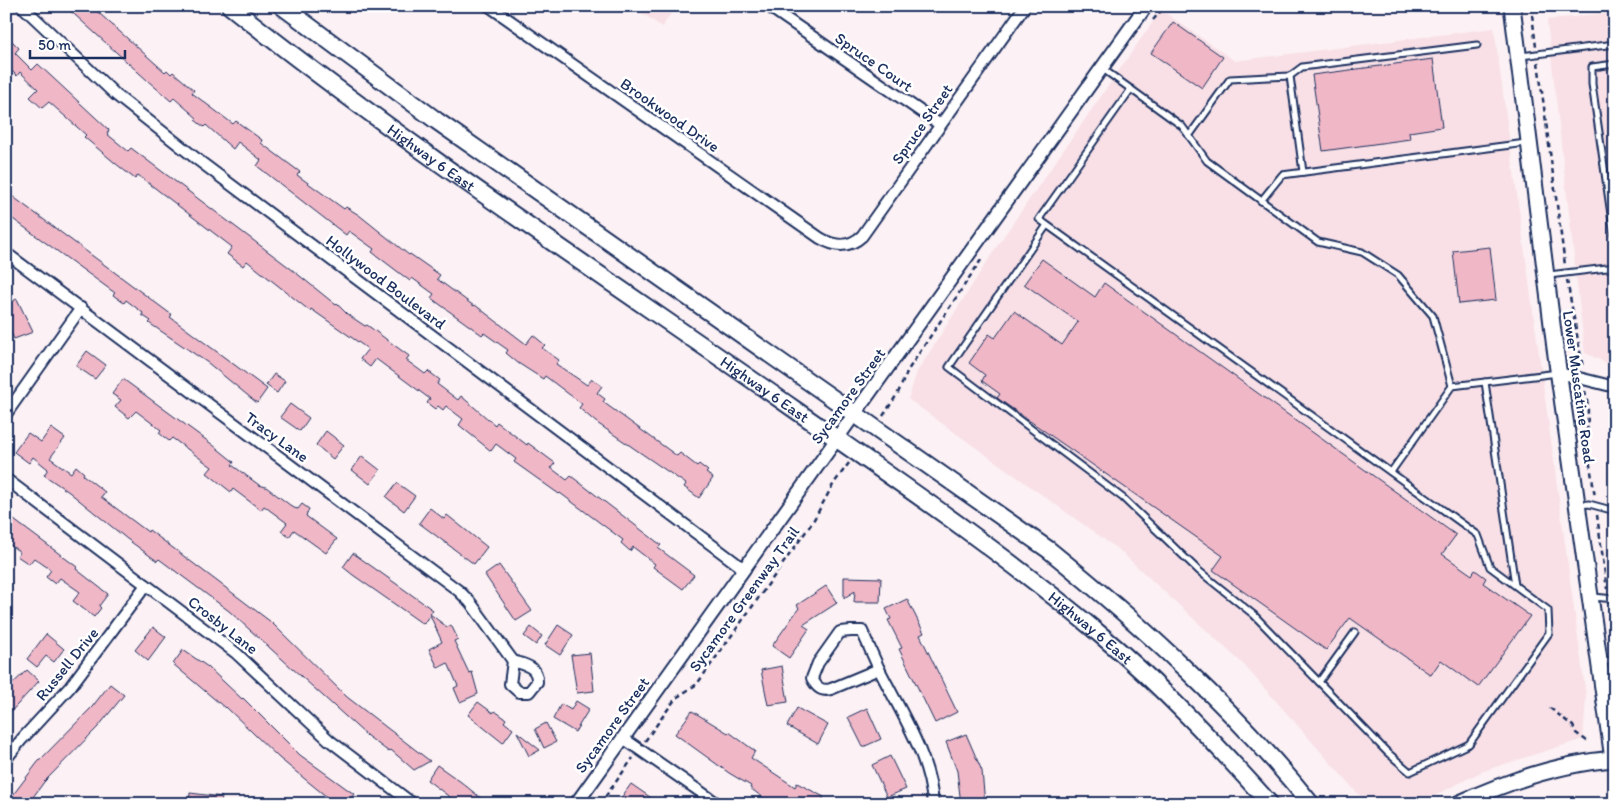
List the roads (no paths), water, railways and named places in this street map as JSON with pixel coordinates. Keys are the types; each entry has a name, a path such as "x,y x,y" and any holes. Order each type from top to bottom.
{"main road":[{"name":"Highway 6 East","path":"230,6 286,51 420,148 837,439 1030,577 1104,637 1214,741 1270,804"},
{"name":"Highway 6 East","path":"282,6 438,121 1049,550 1125,612 1236,719 1311,804"},
{"name":"Lower Muscatine Road","path":"1512,6 1559,373 1614,763"},
{"path":"1458,804 1526,776 1614,763"}],"street":[{"name":"Hollywood Boulevard","path":"22,6 116,95 198,160 744,569"},
{"name":"Brookwood Drive","path":"489,6 820,238 836,245"},
{"name":"Spruce Court","path":"768,6 939,124"},
{"name":"Spruce Street","path":"836,245 854,243 862,236 939,124 1025,6"},
{"name":"Sycamore Street","path":"576,804 1146,6"},
{"name":"Tracy Lane","path":"6,253 459,591 470,602 513,661"},
{"path":"6,414 81,308"},
{"path":"1559,373 1615,387"},
{"name":"Crosby Lane","path":"6,478 236,653 329,740 413,804"},
{"name":"Russell Drive","path":"6,759 70,687 146,585"},
{"path":"879,669 825,691 818,688 812,678 818,663 840,632 862,631 919,750 932,792 933,804"},
{"path":"623,738 718,804"}],"lane":[{"path":"1518,57 1615,44"},
{"path":"1189,136 1230,79 1290,76 1302,67 1477,45"},
{"path":"1615,64 1592,67 1592,84 1615,242"},
{"path":"1102,68 1182,126 1207,161 1318,242 1362,252 1398,275 1433,316 1452,386"},
{"path":"1290,76 1303,172"},
{"path":"1047,225 949,367 1123,498 1199,571 1254,615 1387,752 1410,772 1468,744 1549,633 1548,610 1490,567 1478,535 1040,219 1131,89"},
{"path":"1261,201 1282,175 1528,142"},
{"path":"1546,275 1615,267"},
{"path":"1391,472 1452,386 1559,373"},
{"path":"1485,382 1515,585"},
{"path":"1578,505 1614,509"},
{"path":"1590,596 1615,599"},
{"path":"1319,682 1355,632"},
{"path":"1599,662 1615,660"}]}
